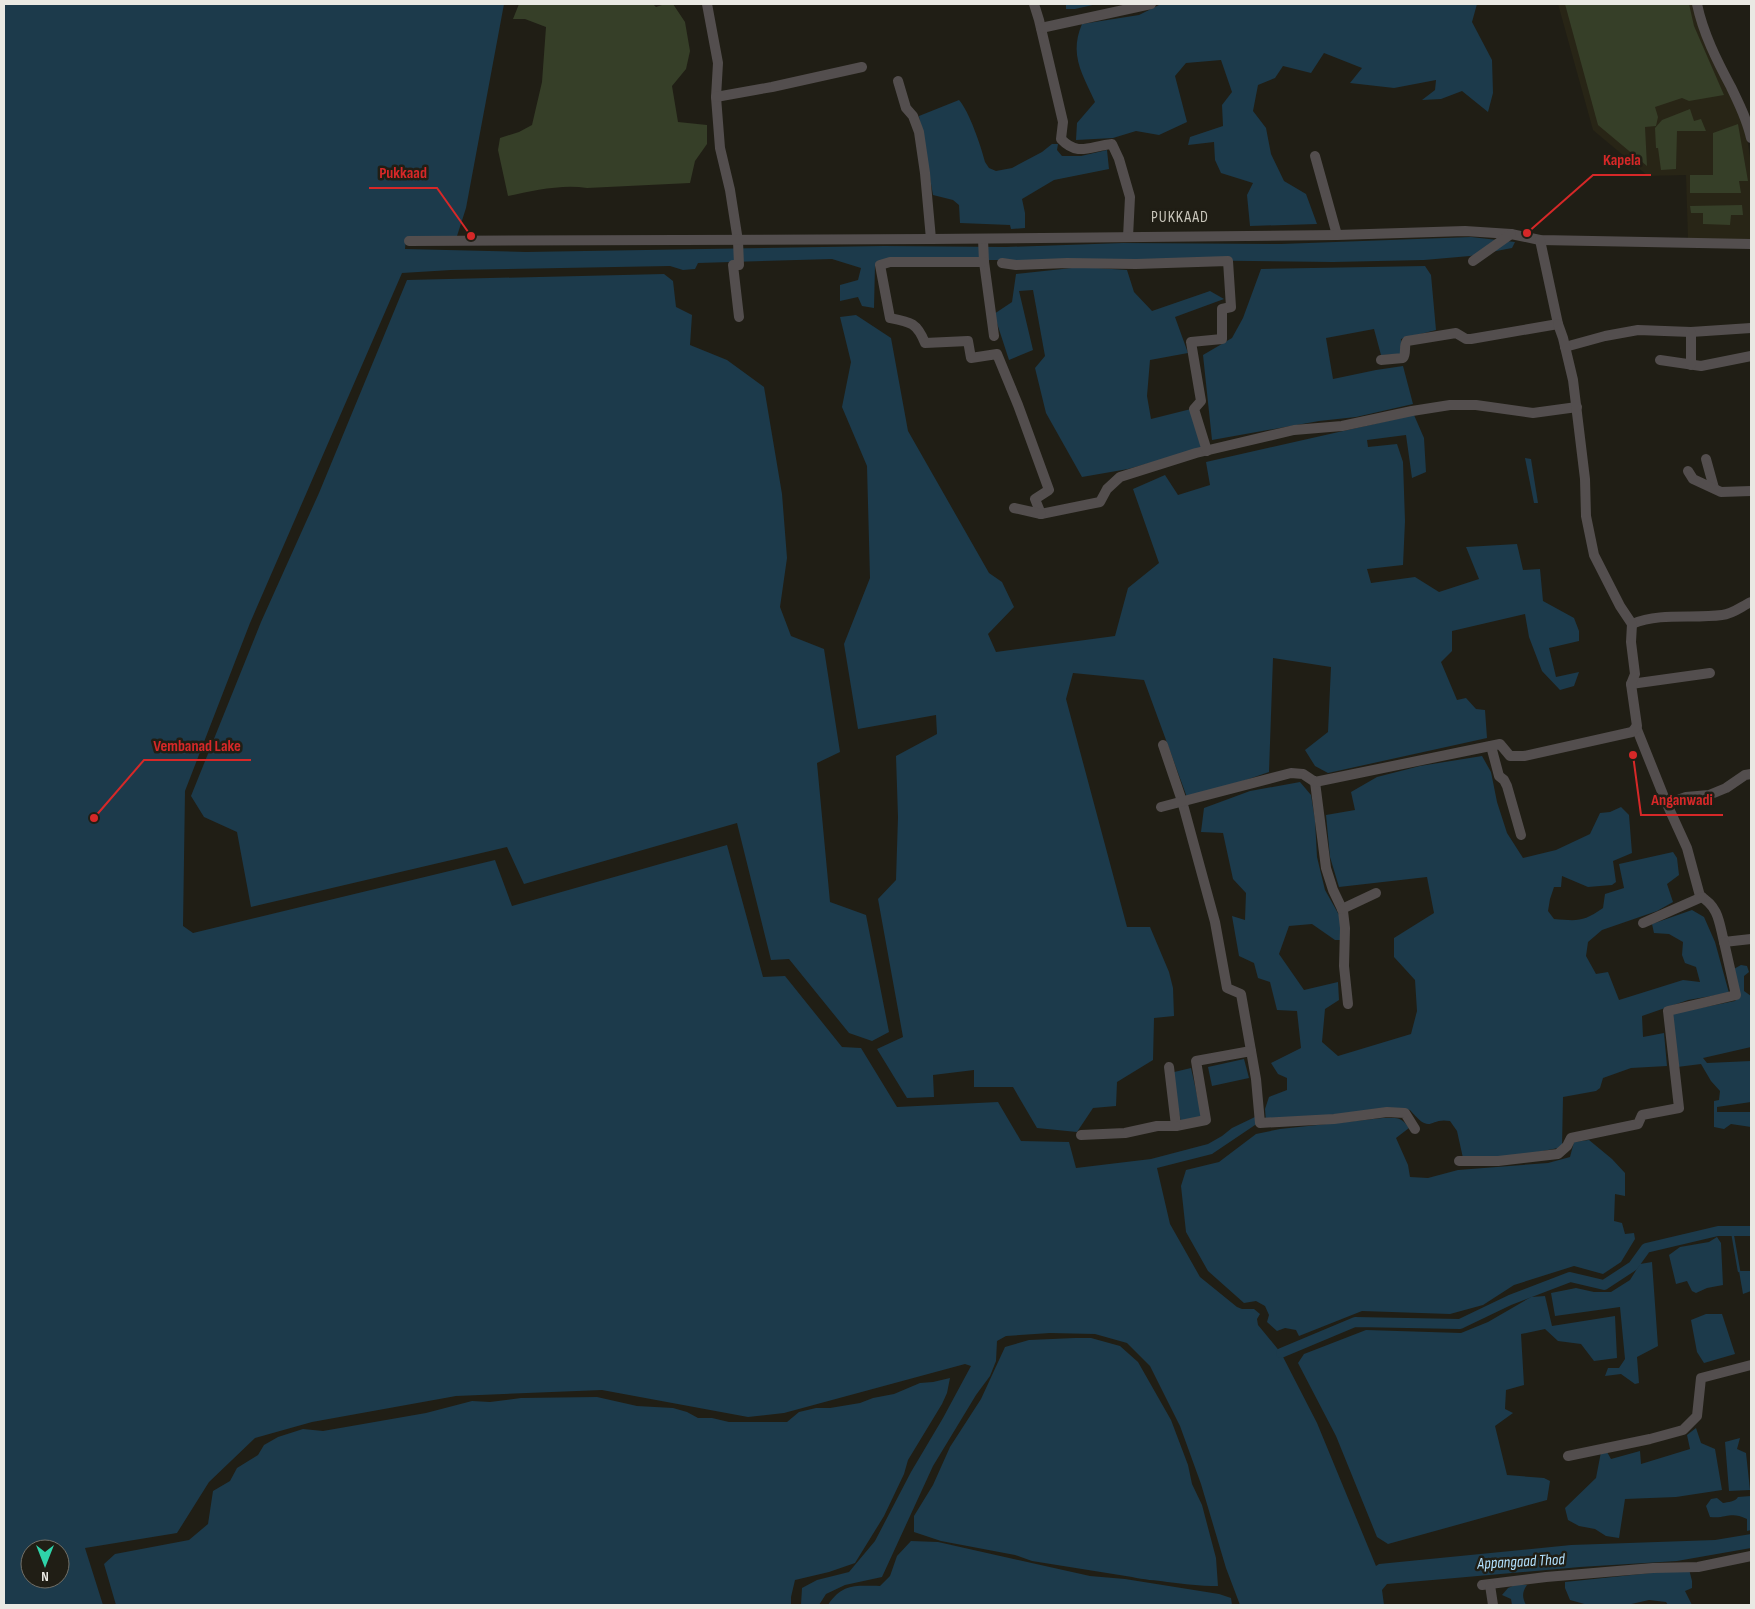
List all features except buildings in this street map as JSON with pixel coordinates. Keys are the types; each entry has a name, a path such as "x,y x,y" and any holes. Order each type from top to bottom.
{"street":[{"path":"707,4 718,63 716,97 720,148 730,190 738,241 739,265 733,265 739,317"},
{"path":"1034,4 1063,122 1061,139 1068,147 1076,150 1112,144 1119,159 1130,197 1128,238"},
{"path":"1041,28 1151,4"},
{"path":"1697,4 1700,20 1724,75 1750,122 1751,138"},
{"path":"716,97 862,67"},
{"path":"898,81 906,108 913,116 919,132 926,173 931,240"},
{"path":"1315,156 1337,235"},
{"path":"409,241 931,240 1337,235 1465,231 1511,234 1540,240 1751,244"},
{"path":"1473,260 1511,234"},
{"path":"983,239 984,262 994,336"},
{"path":"1459,1161 1498,1161 1558,1154 1568,1146 1571,1138 1638,1124 1642,1116 1679,1108 1668,1011 1736,995 1717,912 1709,901 1700,896 1687,848 1636,727 1631,684 1635,674 1631,642 1632,624 1615,597 1594,555 1586,516 1585,480 1573,380 1566,347 1558,324 1540,240"},
{"path":"1002,263 1016,266 1067,263 1136,264 1228,261 1231,307 1222,309 1222,339 1191,342 1201,401 1194,409 1207,451"},
{"path":"984,262 890,262 880,264 890,318 908,321 920,331 925,343 968,341 971,358 997,354 1049,490 1035,499 1041,514"},
{"path":"1380,360 1403,358 1407,341 1456,333 1466,339 1471,339 1558,324"},
{"path":"1566,347 1605,336 1638,330 1691,332 1751,328"},
{"path":"1691,332 1691,365"},
{"path":"1660,360 1701,366 1751,356"},
{"path":"1014,508 1041,514 1100,502 1107,489 1120,478 1207,451 1294,430 1342,426 1450,405 1476,405 1532,413 1577,407"},
{"path":"1706,459 1714,488"},
{"path":"1688,472 1693,478 1721,492 1751,491"},
{"path":"1632,624 1641,620 1662,617 1724,615 1751,602"},
{"path":"1631,684 1710,673"},
{"path":"1161,807 1291,773 1303,774 1315,782 1500,744 1510,756 1524,756 1632,732 1636,727"},
{"path":"1163,745 1182,801 1215,922 1227,988 1241,994 1256,1078 1260,1123 1334,1119 1387,1112 1405,1114 1415,1129"},
{"path":"1491,746 1499,776 1507,786 1521,835"},
{"path":"1667,804 1686,797 1709,795 1726,788 1745,775 1751,774"},
{"path":"1315,782 1326,868 1342,909 1345,928 1344,966 1348,1004"},
{"path":"1342,909 1376,893"},
{"path":"1643,923 1702,897"},
{"path":"1724,942 1751,939"},
{"path":"1082,1135 1125,1133 1157,1126 1176,1126 1206,1120 1196,1062 1251,1051"},
{"path":"1169,1067 1176,1126"},
{"path":"1568,1456 1650,1439 1682,1430 1698,1416 1702,1378 1751,1365"},
{"path":"1493,1605 1486,1585 1556,1576 1653,1568 1698,1567 1751,1556"}],"shaded area":[{"path":"1558,4 1695,4 1745,124 1751,163 1751,239 1688,240 1686,175 1648,176 1593,130"}],"green space":[{"path":"519,4 653,4 656,7 673,4 685,22 690,51 686,69 672,86 678,122 707,125 707,144 695,161 690,183 587,188 557,187 508,196 498,150 500,138 519,132 532,125 542,82 546,27 525,19 513,19"},
{"path":"1565,4 1689,4 1694,26 1724,95 1689,101 1682,98 1655,107 1658,117 1656,126 1645,127 1647,166 1598,125"},
{"path":"1690,109 1694,121 1701,119 1706,131 1677,131 1676,169 1661,170 1658,148 1656,148 1655,128 1662,120"},
{"path":"1738,124 1748,181 1739,181 1741,193 1690,193 1690,175 1713,175 1713,133"},
{"path":"1742,205 1743,215 1731,215 1730,225 1703,224 1703,213 1691,213 1690,206"}],"water":[{"name":"Appangaad Thod","path":"4,4 504,4 466,208 457,236 406,238 405,249 526,252 884,246 1006,247 1123,243 1281,244 1471,237 1515,242 1512,248 1470,256 1424,260 1333,262 883,260 875,265 874,308 862,306 858,297 840,301 840,285 858,280 861,268 832,259 698,263 695,269 683,270 670,266 451,270 402,273 250,623 185,791 183,926 193,933 495,860 512,906 727,845 763,977 785,976 842,1047 861,1048 897,1107 998,1102 1021,1141 1069,1142 1076,1168 1151,1159 1208,1144 1232,1128 1255,1117 1258,1123 1212,1154 1157,1168 1170,1224 1200,1277 1237,1307 1254,1309 1260,1314 1257,1319 1258,1325 1281,1353 1317,1423 1376,1566 1379,1564 1571,1545 1715,1540 1751,1534 1751,1548 1677,1561 1580,1567 1387,1584 1382,1590 1384,1605 1240,1605 1226,1568 1201,1484 1180,1426 1150,1366 1127,1343 1095,1334 1050,1333 1006,1336 997,1341 996,1361 990,1376 976,1395 933,1466 882,1577 845,1585 826,1594 819,1605 801,1605 802,1588 817,1580 849,1572 875,1541 911,1472 971,1366 965,1364 784,1413 748,1417 602,1390 456,1396 312,1422 255,1438 209,1482 177,1533 85,1548 103,1605 4,1605"},
{"path":"1066,4 1097,4 1066,9"},
{"path":"1161,4 1477,4 1472,22 1492,60 1493,93 1488,112 1462,91 1441,99 1422,100 1435,90 1436,80 1394,88 1350,83 1362,68 1324,53 1311,73 1283,66 1275,78 1258,85 1253,111 1266,128 1271,154 1284,181 1306,194 1317,224 1250,226 1247,195 1253,183 1221,173 1215,160 1214,142 1188,145 1190,137 1223,126 1222,105 1232,92 1221,60 1186,63 1175,76 1187,122 1159,135 1136,131 1113,138 1076,140 1077,123 1095,102 1082,73 1077,55 1078,35 1082,24 1139,15"},
{"path":"959,100 971,120 985,162 989,168 996,171 1012,168 1042,152 1052,144 1058,144 1057,150 1062,156 1081,156 1107,150 1109,169 1054,180 1022,199 1025,213 1025,228 1011,229 1010,225 960,223 959,205 953,200 933,195 919,116"},
{"path":"1425,266 1431,275 1436,330 1401,339 1404,354 1381,355 1374,329 1326,338 1333,379 1403,366 1413,404 1356,417 1319,421 1212,440 1203,355 1232,338 1243,318 1261,269"},
{"path":"1081,267 1127,270 1134,292 1152,311 1210,291 1224,299 1175,317 1188,353 1150,360 1147,396 1151,419 1191,409 1203,448 1128,469 1082,477 1046,413 1035,368 1045,356 1033,290 1019,291 1033,350 1009,360 994,314 1012,302 1016,274"},
{"path":"664,274 673,281 676,307 692,315 690,345 727,360 764,387 782,494 787,558 780,607 791,636 824,649 840,752 817,763 830,902 866,915 889,1032 872,1041 849,1033 789,959 771,960 737,823 524,884 507,847 251,907 237,832 204,817 191,796 261,622 319,493 407,280"},
{"path":"856,315 891,338 908,431 989,573 1002,582 1014,607 988,634 996,652 1115,636 1128,588 1159,563 1133,489 1165,475 1178,495 1210,485 1206,462 1414,415 1424,438 1426,472 1412,478 1406,435 1367,440 1368,447 1397,444 1403,462 1405,521 1403,565 1367,569 1371,583 1415,577 1439,592 1479,579 1466,547 1517,544 1523,570 1540,569 1543,601 1574,618 1579,631 1579,641 1549,648 1556,677 1579,672 1574,686 1560,690 1542,671 1529,637 1525,614 1452,631 1452,651 1441,662 1457,700 1466,698 1476,709 1485,710 1487,738 1328,773 1315,766 1305,750 1328,732 1331,667 1273,658 1269,772 1188,800 1144,680 1073,673 1066,699 1127,927 1150,927 1169,972 1173,988 1174,1016 1154,1018 1153,1060 1117,1082 1116,1106 1093,1108 1077,1132 1037,1128 1013,1087 974,1087 974,1070 933,1075 934,1097 907,1098 877,1049 903,1037 878,899 896,880 898,817 896,756 937,734 936,715 858,729 844,644 870,578 867,466 842,407 851,362 840,317"},
{"path":"1525,458 1531,459 1538,503 1534,503"},
{"path":"1482,756 1491,772 1497,802 1507,833 1523,858 1556,850 1590,834 1600,813 1610,812 1621,807 1629,815 1632,853 1613,861 1616,882 1612,885 1588,887 1562,876 1561,887 1554,887 1550,899 1548,911 1554,919 1585,918 1603,908 1605,894 1624,888 1619,864 1673,852 1677,858 1679,875 1667,884 1673,902 1657,911 1602,930 1588,942 1586,956 1596,974 1608,972 1619,1000 1683,980 1700,982 1696,967 1685,963 1682,955 1683,942 1669,934 1654,933 1652,924 1692,910 1704,917 1715,942 1729,993 1688,1000 1642,1016 1643,1037 1664,1033 1667,1066 1631,1068 1603,1078 1600,1088 1596,1091 1563,1097 1562,1147 1513,1155 1463,1158 1457,1131 1450,1121 1443,1120 1427,1124 1417,1118 1410,1110 1397,1108 1266,1122 1265,1109 1269,1097 1287,1090 1287,1078 1278,1074 1271,1063 1301,1048 1297,1011 1277,1010 1270,982 1258,978 1254,963 1239,956 1232,916 1245,920 1246,893 1233,879 1223,833 1201,832 1204,808 1250,791 1300,782 1311,795 1315,820 1317,857 1325,890 1343,922 1344,940 1335,940 1312,924 1289,926 1279,954 1304,990 1338,982 1339,1000 1325,1009 1322,1042 1338,1056 1411,1034 1417,1011 1415,980 1394,957 1394,938 1434,913 1427,877 1339,887 1330,857 1326,815 1355,810 1351,792 1377,777 1420,766"},
{"path":"1741,965 1747,966 1749,972 1744,976 1744,991 1751,996 1751,1047 1703,1058 1707,1063 1751,1061 1751,1102 1717,1107 1717,1112 1751,1112 1751,1127 1731,1124 1724,1129 1714,1127 1714,1101 1719,1100 1720,1091 1711,1081 1701,1064 1677,1067 1670,1014 1735,1001 1738,997 1732,970"},
{"path":"1244,1059 1249,1078 1212,1086 1208,1067"},
{"path":"1191,1068 1202,1117 1181,1122 1170,1073"},
{"path":"1398,1118 1404,1121 1409,1128 1396,1138 1408,1165 1410,1177 1428,1178 1458,1170 1548,1163 1570,1157 1574,1142 1589,1140 1612,1159 1625,1173 1625,1196 1615,1194 1614,1221 1622,1223 1625,1234 1634,1233 1635,1239 1621,1262 1603,1274 1574,1266 1514,1285 1483,1305 1450,1314 1362,1311 1299,1336 1296,1330 1285,1328 1277,1331 1267,1322 1269,1315 1265,1306 1256,1301 1244,1303 1208,1271 1186,1232 1181,1186 1186,1170 1219,1162 1256,1134 1280,1129"},
{"path":"1717,1237 1721,1243 1723,1285 1707,1288 1696,1293 1692,1291 1687,1281 1676,1284 1669,1255 1680,1247 1709,1242"},
{"path":"1652,1262 1658,1346 1637,1357 1639,1383 1635,1384 1621,1374 1605,1376 1608,1368 1619,1368 1625,1359 1620,1307 1555,1316 1551,1293 1576,1288 1594,1292 1611,1292 1630,1280 1640,1264"},
{"path":"1739,1271 1751,1271 1751,1291 1743,1294"},
{"path":"1545,1296 1552,1326 1615,1316 1617,1358 1594,1361 1581,1344 1558,1341 1545,1329 1521,1334 1524,1385 1506,1390 1505,1409 1513,1413 1495,1426 1507,1475 1544,1478 1550,1481 1547,1500 1388,1544 1377,1537 1336,1436 1298,1363 1304,1354 1366,1330 1461,1333 1488,1322 1531,1297"},
{"path":"1706,1314 1722,1314 1735,1354 1704,1363 1697,1352 1691,1320"},
{"path":"1091,1338 1120,1346 1138,1362 1171,1420 1188,1465 1192,1484 1202,1505 1216,1558 1218,1586 1145,1579 1032,1561 1015,1555 941,1541 914,1532 914,1516 933,1485 950,1447 981,1399 1005,1347 1029,1340"},
{"path":"950,1378 947,1393 942,1404 908,1460 904,1474 884,1516 855,1563 829,1572 795,1580 791,1605 116,1605 104,1564 115,1554 189,1540 208,1524 213,1491 230,1481 237,1468 258,1455 264,1445 278,1437 303,1429 323,1431 426,1413 472,1401 490,1402 521,1398 597,1397 637,1406 673,1408 698,1418 712,1418 729,1422 787,1422 799,1412 860,1403 873,1398 894,1394 920,1383"},
{"path":"1696,1428 1701,1443 1715,1449 1722,1490 1676,1497 1625,1499 1619,1538 1606,1536 1595,1529 1579,1526 1568,1520 1565,1508 1596,1478 1601,1452 1607,1452 1611,1459 1640,1451 1641,1464 1690,1449 1687,1435"},
{"path":"1740,1438 1737,1449 1746,1453 1750,1490 1729,1491 1725,1442"},
{"path":"1751,1496 1751,1530 1747,1531 1747,1519 1732,1515 1710,1517 1706,1506 1711,1499 1717,1498 1723,1503 1733,1501 1738,1497"},
{"path":"911,1541 938,1542 1090,1576 1125,1579 1219,1594 1231,1598 1232,1605 828,1605 844,1589 857,1586 880,1586 890,1576 897,1556"},
{"path":"1689,1569 1692,1588 1685,1591 1692,1605 1668,1605 1666,1602 1649,1600 1627,1605 1588,1605 1570,1600 1565,1588 1565,1582"},
{"path":"1515,1585 1527,1585 1523,1595 1526,1605 1512,1605 1511,1599 1502,1595 1508,1588"}],"waterway":[{"path":"1281,1353 1355,1322 1460,1324 1510,1300 1570,1277 1604,1285 1633,1266 1646,1248 1718,1231 1751,1231"},
{"path":"1732,1231 1739,1271"}],"place":[{"name":"Kapela","path":"1527,233"},
{"name":"Pukkaad","path":"471,236"},
{"name":"Anganwadi","path":"1633,755"},
{"name":"Vembanad Lake","path":"94,818"}],"district":[{"name":"PUKKAAD","path":"1180,217"}]}
